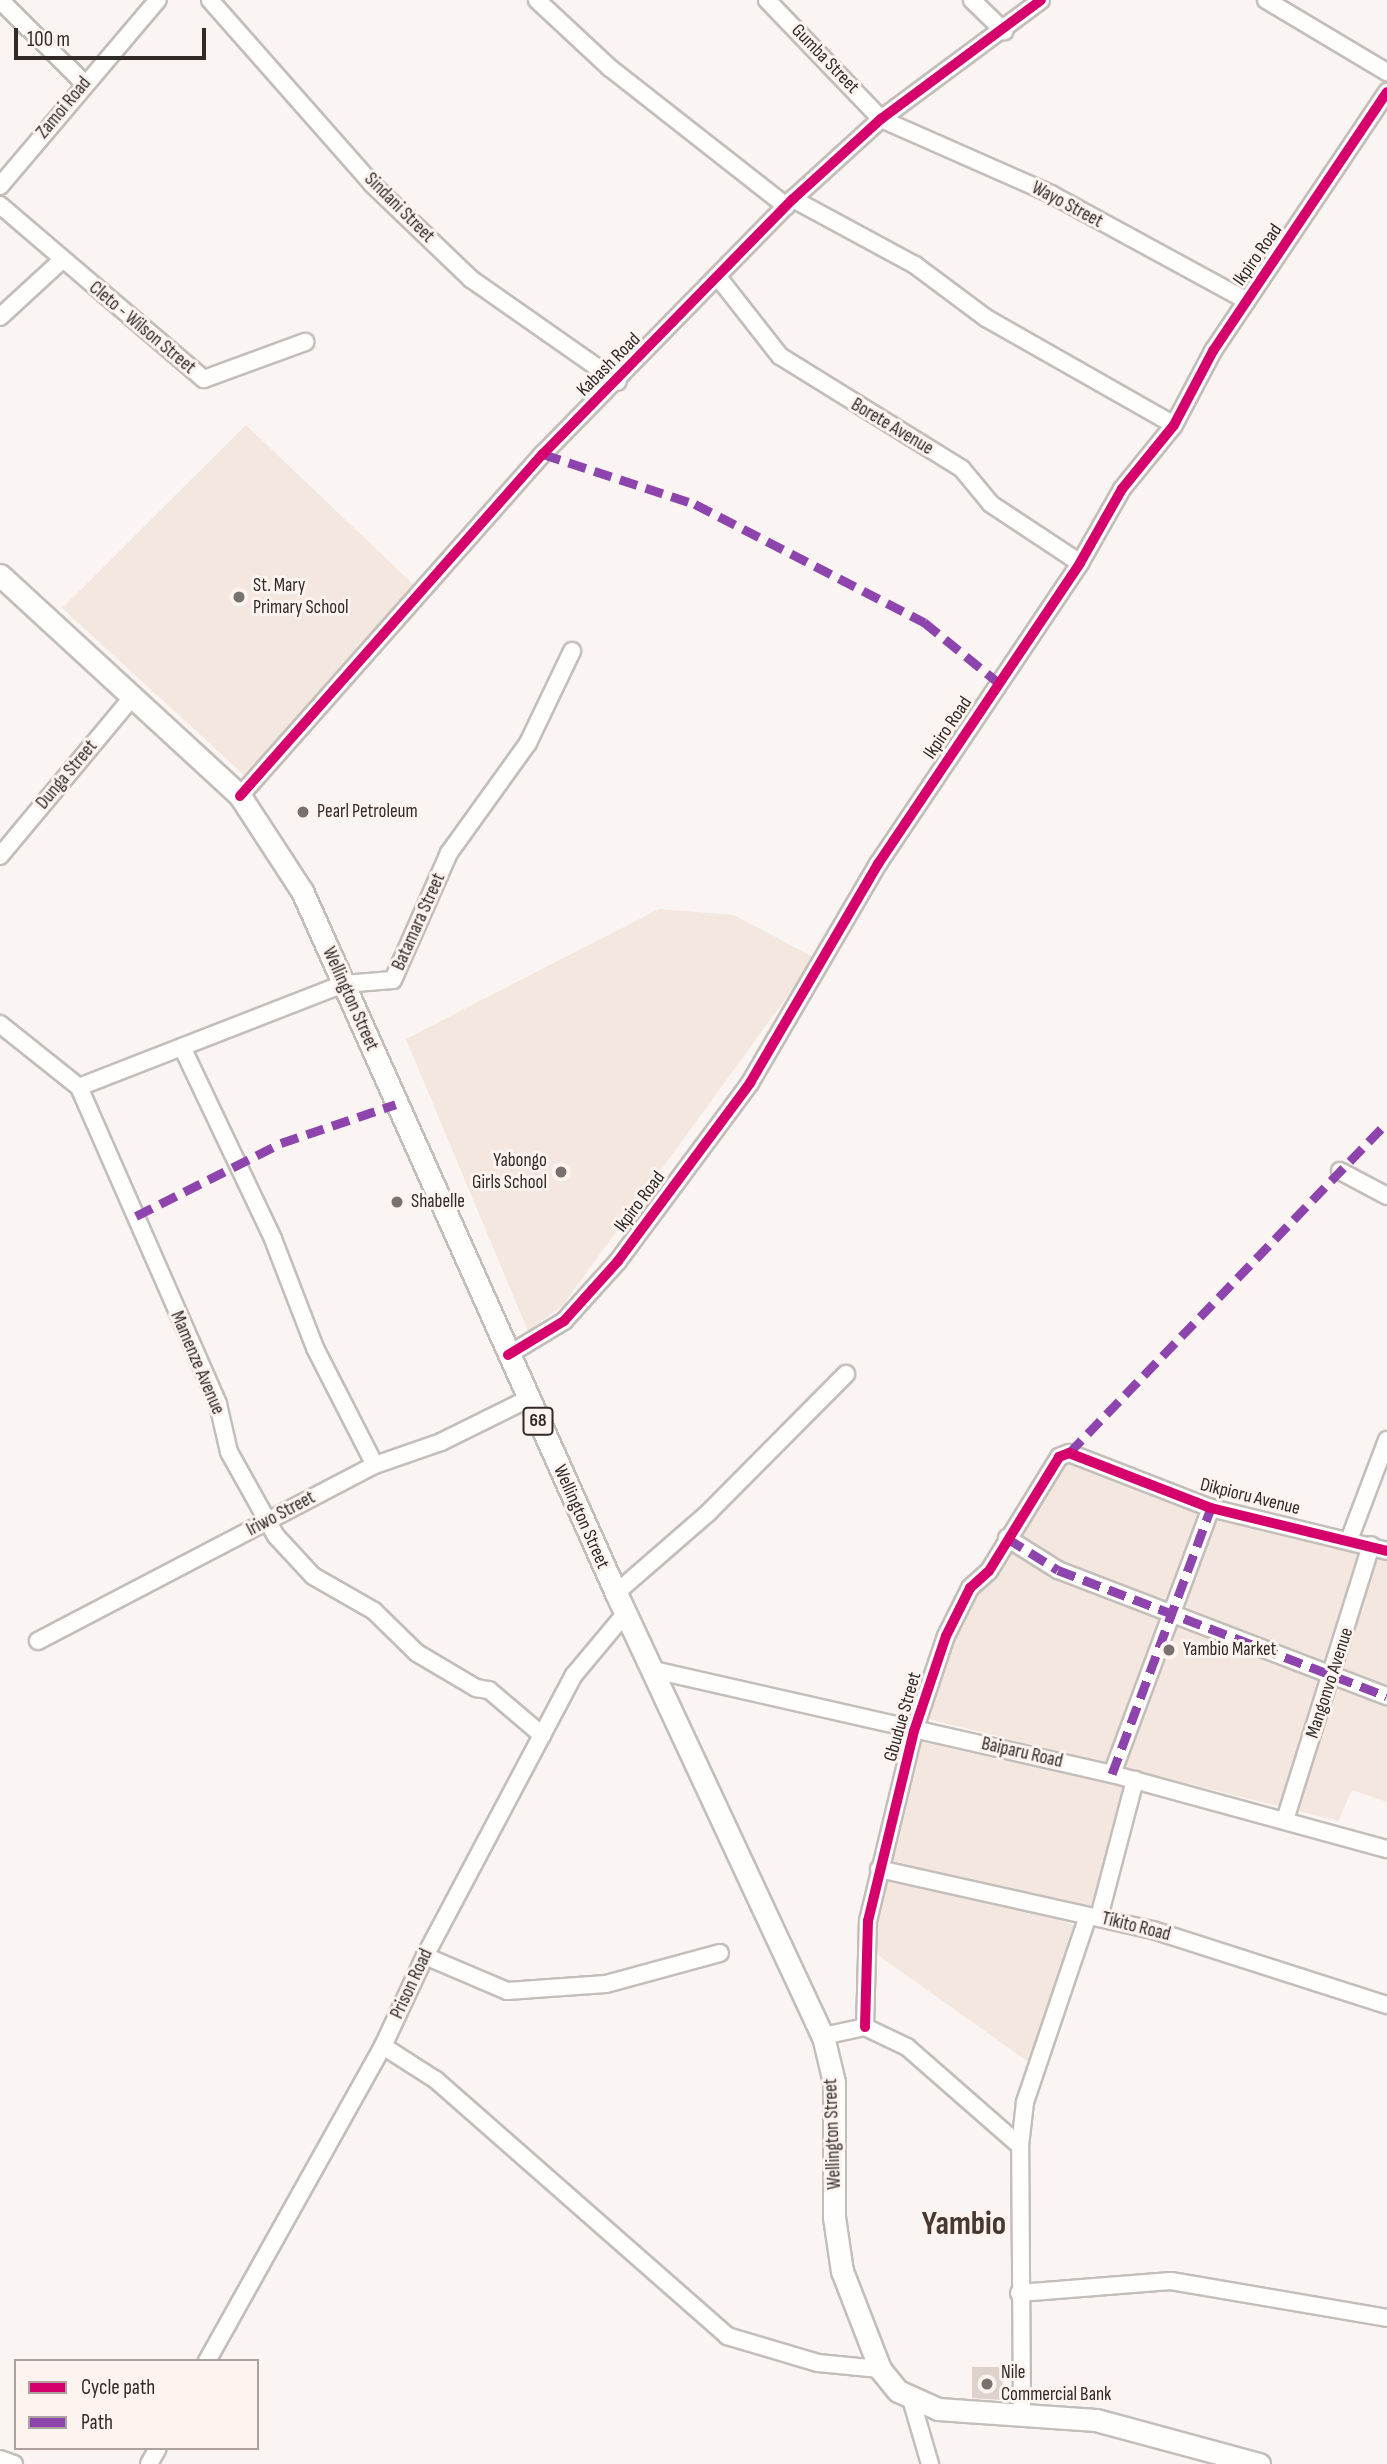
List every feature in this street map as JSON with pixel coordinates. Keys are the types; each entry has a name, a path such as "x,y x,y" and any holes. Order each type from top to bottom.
{"main road":[{"name":"Wellington Street","path":"0,575 134,695 240,796 302,891 615,1593 654,1670 823,2036 834,2082 834,2217 842,2271 880,2369"},
{"path":"880,2369 911,2399 962,2414 1022,2411 1096,2420 1259,2464"}],"street":[{"path":"0,0 84,83"},
{"name":"Zamoi Road","path":"0,186 84,83 158,0"},
{"name":"Sindani Street","path":"210,0 372,184 471,279 618,382"},
{"path":"537,0 610,68 789,202 915,265 986,318 1174,425"},
{"name":"Gumba Street","path":"767,0 881,119"},
{"path":"972,0 1004,31"},
{"name":"Kabash Road","path":"240,796 543,454 618,382 789,202 881,119 1004,31 1041,0"},
{"path":"1266,0 1387,72"},
{"name":"Ikpiro Road","path":"508,1355 564,1321 618,1261 750,1083 878,864 1080,563 1122,489 1174,425 1247,301 1387,92"},
{"name":"Wayo Street","path":"881,119 1051,194 1247,301"},
{"name":"Cleto - Wilson Street","path":"0,205 204,379 305,342"},
{"path":"0,317 62,260"},
{"name":"Borete Avenue","path":"718,277 780,356 962,469 991,504 1080,563"},
{"name":"Batamara Street","path":"79,1087 343,984 393,981 449,853 528,743 572,651"},
{"name":"Dunga Street","path":"0,856 134,695"},
{"name":"Mamenze Avenue","path":"0,1024 79,1087 218,1404 229,1452 268,1520 313,1576 374,1611 417,1653 476,1688 489,1690 542,1735"},
{"path":"182,1047 273,1240 315,1348 375,1465"},
{"path":"1340,1171 1387,1196"},
{"path":"615,1593 708,1513 846,1374"},
{"name":"Iriwo Street","path":"38,1641 375,1465 441,1442 528,1399"},
{"path":"1349,1540 1387,1440"},
{"name":"Dikpioru Avenue","path":"1069,1453 1210,1508 1387,1551"},
{"name":"Gbudue Street","path":"864,2027 867,1921 914,1731 946,1636 970,1588 989,1571 1059,1457 1069,1453"},
{"path":"1112,1774 1210,1508"},
{"path":"1007,1538 1058,1570 1331,1678 1387,1696"},
{"name":"Mangonvo Avenue","path":"1285,1820 1371,1545"},
{"name":"Prison Road","path":"208,2359 383,2046 425,1956 574,1675 625,1614"},
{"name":"Baiparu Road","path":"654,1670 1112,1774 1387,1849"},
{"path":"1022,2411 1019,2293 1020,2146 1025,2102 1093,1917 1135,1780"},
{"name":"Tikito Road","path":"879,1869 1093,1917 1253,1959 1387,2005"},
{"path":"425,1956 508,1991 606,1983 720,1953"},
{"path":"823,2036 864,2027 907,2047 1020,2146"},
{"path":"383,2046 436,2080 727,2336 818,2363 880,2369"},
{"path":"1019,2293 1171,2281 1387,2318"},
{"path":"911,2399 930,2464"},
{"path":"0,2459 14,2464"}],"shaded area":[{"name":"St. Mary Primary School","path":"246,425 415,586 244,775 62,608"},
{"name":"Yabongo Girls School","path":"659,909 734,915 815,958 563,1305 528,1331 406,1039"},
{"name":"Yambio Market","path":"1055,1451 1387,1561 1387,1802 1352,1790 1338,1821 924,1718 978,1583"},
{"path":"916,1741 1130,1788 1097,1914 891,1864"},
{"path":"881,1873 1037,1910 1081,1928 1034,2066 871,1950"}],"building":[{"name":"Nile Commercial Bank","path":"972,2367 1003,2367 1002,2400 972,2398"}],"marked path":[{"path":"543,454 695,504 924,622 999,683"},
{"path":"136,1216 281,1143 396,1104"},
{"path":"1069,1453 1387,1122"},
{"path":"1112,1774 1211,1508"},
{"path":"1007,1538 1058,1570 1387,1696"}],"cycle path":[{"path":"240,796 543,454 793,199 881,119 1041,0"},
{"path":"508,1355 564,1321 618,1261 750,1083 878,864 1080,563 1122,489 1174,425 1213,351 1387,92"},
{"path":"865,2027 868,1921 914,1731 946,1636 970,1588 989,1571 1059,1457 1069,1453 1211,1508 1387,1551"}],"place":[{"name":"St. Mary Primary School","path":"239,597"},
{"name":"Pearl Petroleum","path":"303,812"},
{"name":"Yabongo Girls School","path":"561,1172"},
{"name":"Shabelle","path":"397,1202"},
{"name":"Yambio Market","path":"1169,1650"},
{"name":"Nile Commercial Bank","path":"987,2384"}],"district":[{"name":"Yambio","path":"964,2225"}]}
